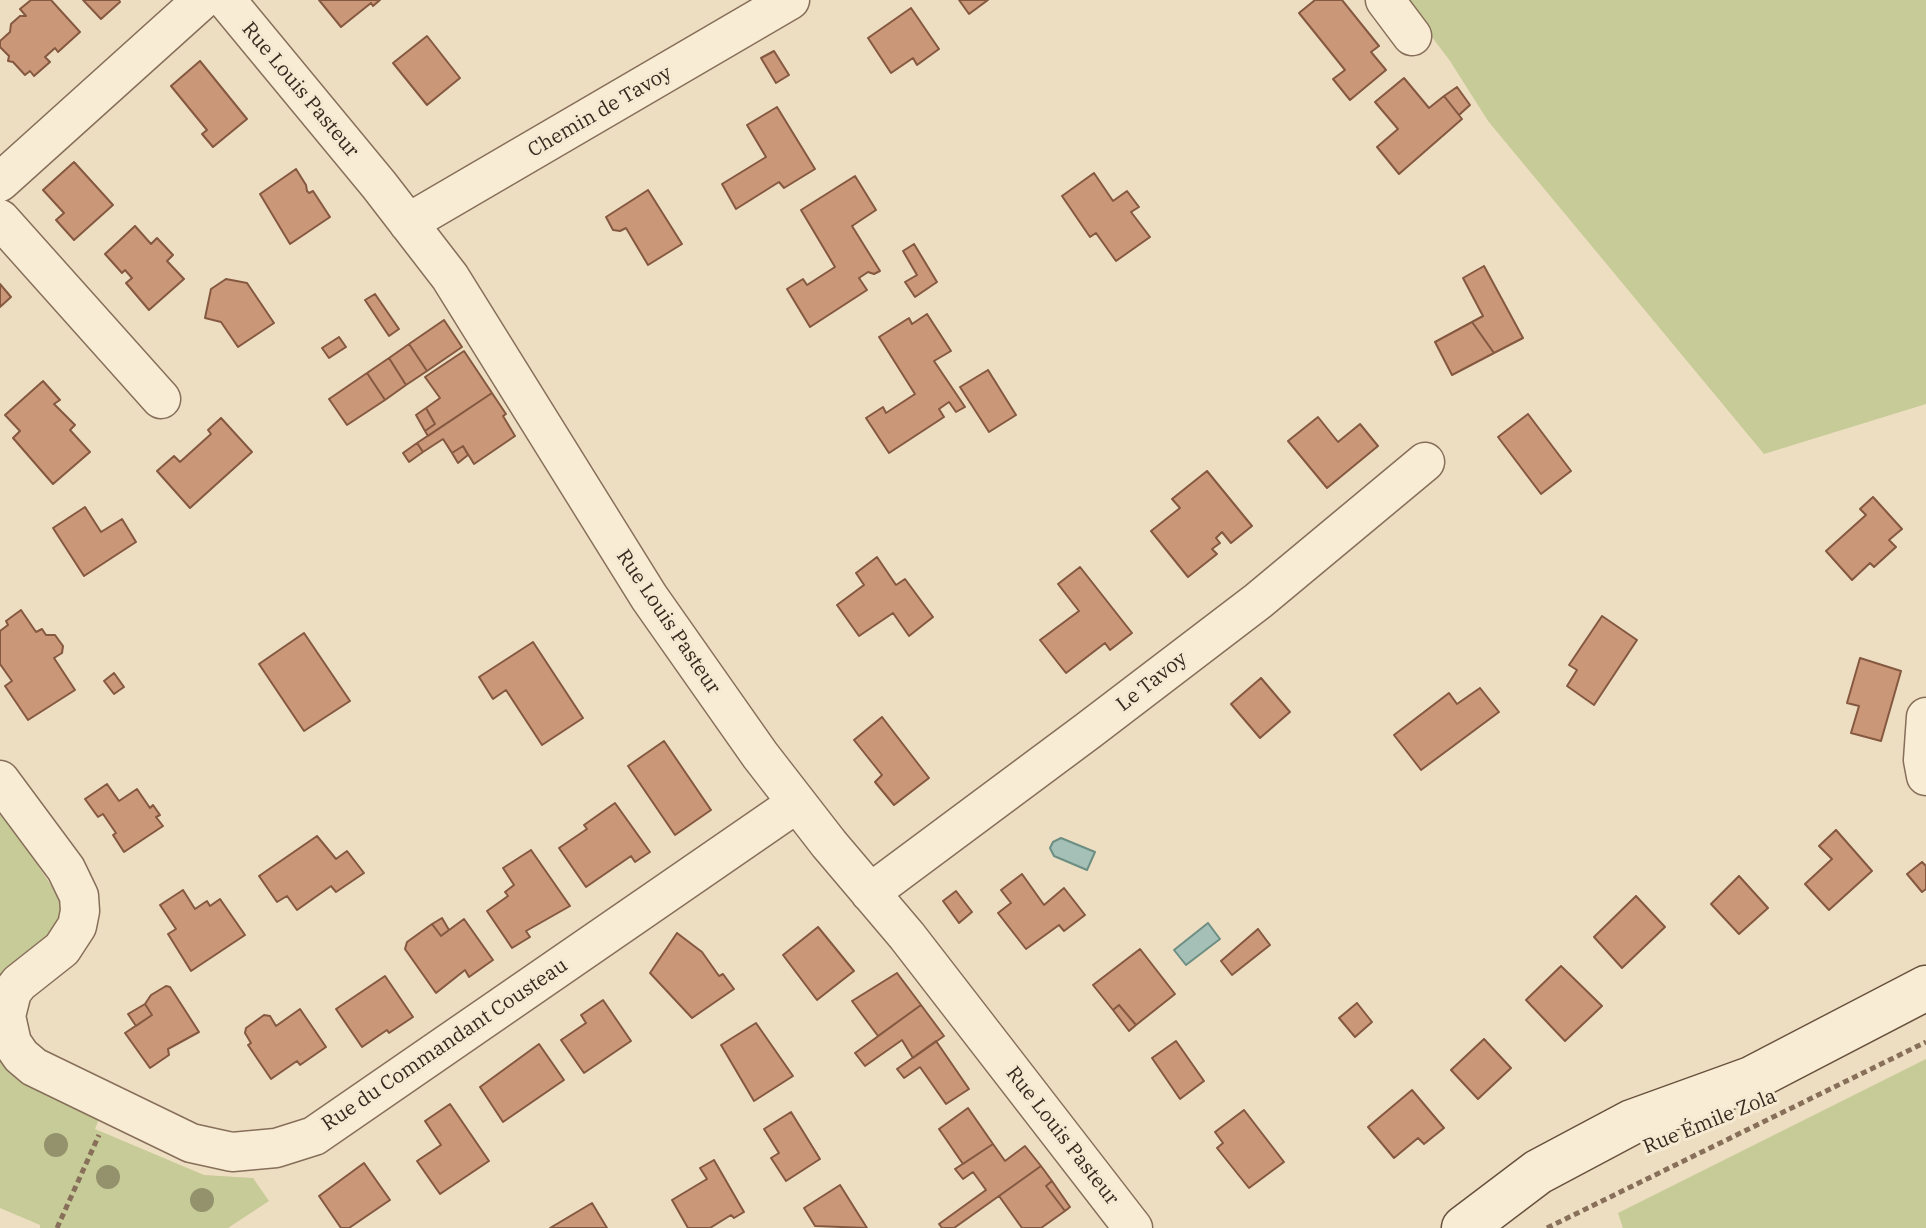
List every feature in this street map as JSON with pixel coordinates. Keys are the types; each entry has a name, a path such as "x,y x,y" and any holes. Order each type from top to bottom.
{"main road":[{"path":"1464,1228 1538,1172 1632,1122 1763,1073 1926,988"},
{"name":"Rue Émile Zola","path":"1497,1228 1543,1199 1671,1134 1769,1098 1926,1023"}],"street":[{"path":"0,182 202,0"},
{"name":"Rue Louis Pasteur","path":"226,0 408,223 466,300 649,597 722,704 1133,1228"},
{"name":"Chemin de Tavoy","path":"408,223 790,0"},
{"path":"1385,0 1412,36"},
{"path":"0,219 161,399"},
{"name":"Le Tavoy","path":"870,893 1258,601 1425,462"},
{"path":"1926,717 1923,760 1926,776"},
{"name":"Rue du Commandant Cousteau","path":"0,780 66,869 79,896 77,926 62,949 12,992 6,1016 8,1031 21,1056 34,1067 191,1143 232,1152 276,1148 314,1136 797,803"}],"path":[{"path":"1547,1228 1926,1042"},
{"path":"57,1228 112,1105"}],"green space":[{"path":"1404,0 1926,0 1926,404 1764,454 1488,121 1450,61"},
{"path":"0,808 60,899 61,918 49,936 0,979"},
{"path":"0,1051 101,1114 95,1129 204,1175 253,1178 269,1201 228,1228 40,1228 40,1225 0,1208"},
{"path":"1926,1059 1926,1228 1623,1228 1618,1213"}],"shaded area":[{"path":"1061,838 1095,852 1087,870 1054,856 1050,848 1053,842"},
{"path":"1208,923 1220,939 1186,965 1174,950"}],"building":[{"path":"31,0 51,0 80,32 58,52 55,48 45,57 50,62 34,76 30,71 25,75 13,62 8,61 9,56 0,47 0,41 10,32 11,24 20,16 26,16 20,9"},
{"path":"83,0 119,0 120,2 101,19"},
{"path":"319,0 380,0 373,6 371,3 341,27"},
{"path":"959,0 988,0 969,14"},
{"path":"1315,0 1342,0 1379,46 1371,52 1386,70 1350,100 1333,79 1345,70 1299,13"},
{"path":"911,8 939,49 917,65 913,58 891,73 868,38"},
{"path":"427,36 460,78 427,105 393,63"},
{"path":"774,51 789,75 776,83 761,58"},
{"path":"200,61 247,119 213,147 202,134 207,130 171,86"},
{"path":"1404,78 1429,108 1444,96 1462,119 1399,174 1377,147 1398,129 1375,102"},
{"path":"1457,87 1470,105 1459,115 1444,96"},
{"path":"777,107 815,169 784,188 779,182 736,209 722,184 766,157 747,125"},
{"path":"74,162 113,205 74,240 56,220 64,213 43,190"},
{"path":"296,169 307,191 313,191 330,217 290,244 260,194"},
{"path":"1094,173 1113,201 1127,191 1139,207 1131,212 1150,237 1116,261 1096,233 1090,237 1062,196"},
{"path":"855,176 876,210 852,226 880,271 874,274 868,272 859,278 867,290 810,327 787,289 803,279 807,285 835,267 801,210"},
{"path":"648,190 682,244 648,265 626,228 613,230 606,217"},
{"path":"135,226 151,244 157,238 173,255 167,261 184,279 149,310 126,283 132,278 125,270 122,273 105,254"},
{"path":"914,244 937,282 915,297 905,282 917,275 903,251"},
{"path":"1484,266 1523,338 1494,353 1472,322 1483,316 1463,278"},
{"path":"226,279 247,283 274,323 238,347 221,322 205,318 211,289"},
{"path":"0,284 11,297 0,307"},
{"path":"375,294 399,329 389,336 365,300"},
{"path":"927,314 951,351 934,361 965,407 956,412 949,402 939,409 944,417 889,453 866,418 883,407 886,413 915,394 879,337 909,318 912,324"},
{"path":"444,320 462,347 427,371 409,344"},
{"path":"1472,322 1494,353 1452,375 1435,342"},
{"path":"339,337 346,347 329,358 322,348"},
{"path":"409,344 427,371 406,385 389,358"},
{"path":"464,351 492,393 428,436 425,431 435,424 426,408 440,398 425,377"},
{"path":"389,358 406,385 385,400 367,373"},
{"path":"988,370 1016,415 989,432 960,387"},
{"path":"367,373 385,400 347,425 329,399"},
{"path":"43,381 60,400 54,404 75,425 70,430 90,452 53,484 13,438 20,431 5,415"},
{"path":"492,393 506,414 503,416 515,436 474,464 463,446 452,453 443,439 423,452 417,443"},
{"path":"426,408 435,424 425,431 416,415"},
{"path":"1528,414 1571,471 1541,494 1498,437"},
{"path":"1318,417 1338,442 1360,424 1378,446 1327,488 1288,441"},
{"path":"221,418 252,452 190,508 157,471 174,456 180,462 211,434 208,430"},
{"path":"417,443 423,452 409,462 403,453"},
{"path":"463,446 468,455 458,463 452,453"},
{"path":"1207,471 1252,526 1231,543 1222,532 1216,538 1220,543 1212,549 1217,554 1188,577 1151,531 1180,508 1172,499"},
{"path":"1873,497 1902,529 1889,540 1896,547 1874,567 1870,563 1852,580 1826,551 1866,515 1860,509"},
{"path":"85,507 101,532 122,519 136,542 84,576 53,528"},
{"path":"877,557 896,585 905,579 933,617 909,636 893,613 859,636 837,605 864,585 856,573"},
{"path":"1080,567 1132,633 1110,650 1105,643 1066,673 1040,640 1079,611 1058,584"},
{"path":"21,610 36,632 42,629 46,635 55,635 63,646 62,653 54,658 75,690 28,720 5,686 12,681 0,664 0,631 8,625 6,621"},
{"path":"1602,616 1637,640 1594,705 1567,686 1577,670 1569,665"},
{"path":"304,633 350,701 304,731 259,664"},
{"path":"533,642 583,718 542,745 506,690 493,699 479,677"},
{"path":"1860,658 1901,671 1881,741 1851,733 1859,706 1847,703"},
{"path":"114,673 124,687 114,694 104,681"},
{"path":"1261,678 1290,712 1260,738 1231,704"},
{"path":"1480,688 1499,712 1421,770 1394,735 1449,693 1457,704"},
{"path":"882,717 929,778 894,805 875,782 882,775 854,740"},
{"path":"664,741 711,810 675,835 628,766"},
{"path":"107,784 119,801 137,789 150,808 153,805 160,815 156,817 163,826 124,852 103,814 98,817 85,799"},
{"path":"615,803 650,852 635,862 631,856 586,887 559,848 587,829 584,825"},
{"path":"1836,830 1872,871 1829,910 1805,884 1832,859 1819,846"},
{"path":"317,836 336,859 347,851 364,873 336,892 331,886 297,910 287,896 277,902 259,876"},
{"path":"531,850 570,906 526,931 530,937 512,948 487,911 508,896 505,892 514,885 503,868"},
{"path":"1922,862 1926,866 1926,889 1922,892 1907,874"},
{"path":"1022,874 1044,905 1064,888 1085,915 1064,931 1059,925 1026,949 998,913 1011,903 1001,890"},
{"path":"1739,876 1768,908 1739,934 1711,904"},
{"path":"183,890 195,909 207,901 210,906 220,899 245,935 191,971 168,934 176,929 160,905"},
{"path":"956,891 972,912 959,923 943,901"},
{"path":"1636,896 1665,927 1622,968 1594,937"},
{"path":"442,918 449,930 441,936 432,924"},
{"path":"464,919 493,960 469,977 465,970 436,993 405,949 407,942 432,924 441,936"},
{"path":"818,927 854,971 817,1000 783,955"},
{"path":"1258,929 1270,945 1232,975 1221,961"},
{"path":"677,933 702,952 719,976 723,974 734,989 692,1018 650,973"},
{"path":"1140,949 1175,994 1136,1025 1119,1005 1113,1010 1093,985"},
{"path":"1561,966 1602,1006 1565,1041 1526,1000"},
{"path":"897,973 921,1005 878,1036 852,1001"},
{"path":"385,976 413,1017 362,1047 336,1009"},
{"path":"166,986 170,987 199,1032 168,1049 169,1055 150,1068 125,1033 152,1015 145,1004 151,995"},
{"path":"603,1000 631,1041 584,1073 561,1040 586,1023 581,1015"},
{"path":"1357,1003 1372,1022 1355,1037 1339,1018"},
{"path":"145,1004 152,1015 136,1026 128,1014"},
{"path":"921,1005 944,1036 913,1058 902,1040 865,1066 855,1053"},
{"path":"1119,1005 1136,1025 1129,1031 1113,1010"},
{"path":"300,1009 326,1047 300,1065 297,1061 271,1079 248,1045 251,1043 245,1033 246,1028 264,1015 270,1016 276,1026"},
{"path":"756,1023 793,1076 754,1101 721,1045"},
{"path":"1484,1039 1511,1068 1478,1099 1451,1070"},
{"path":"936,1041 969,1089 946,1104 920,1067 904,1078 897,1069"},
{"path":"1176,1041 1204,1081 1180,1099 1152,1058"},
{"path":"539,1044 564,1080 503,1122 480,1087"},
{"path":"1412,1090 1444,1128 1424,1144 1418,1138 1394,1158 1368,1127"},
{"path":"450,1104 489,1161 440,1194 417,1161 441,1145 425,1121"},
{"path":"968,1108 993,1144 963,1164 939,1129"},
{"path":"1244,1110 1284,1162 1249,1188 1217,1148 1223,1143 1215,1132"},
{"path":"791,1112 820,1159 786,1181 771,1158 779,1153 764,1129"},
{"path":"993,1144 1005,1161 1025,1146 1041,1166 954,1228 942,1228 939,1224 986,1190 973,1172 963,1179 955,1169"},
{"path":"714,1160 744,1212 734,1218 731,1215 710,1228 688,1228 672,1200 707,1179 700,1168"},
{"path":"364,1163 390,1200 349,1228 341,1228 319,1196"},
{"path":"1041,1166 1052,1181 1046,1186 1065,1211 1041,1228 1022,1228 999,1196"},
{"path":"1052,1181 1070,1207 1065,1211 1046,1186"},
{"path":"840,1185 867,1228 815,1226 804,1208"},
{"path":"592,1203 607,1228 550,1228"}]}
